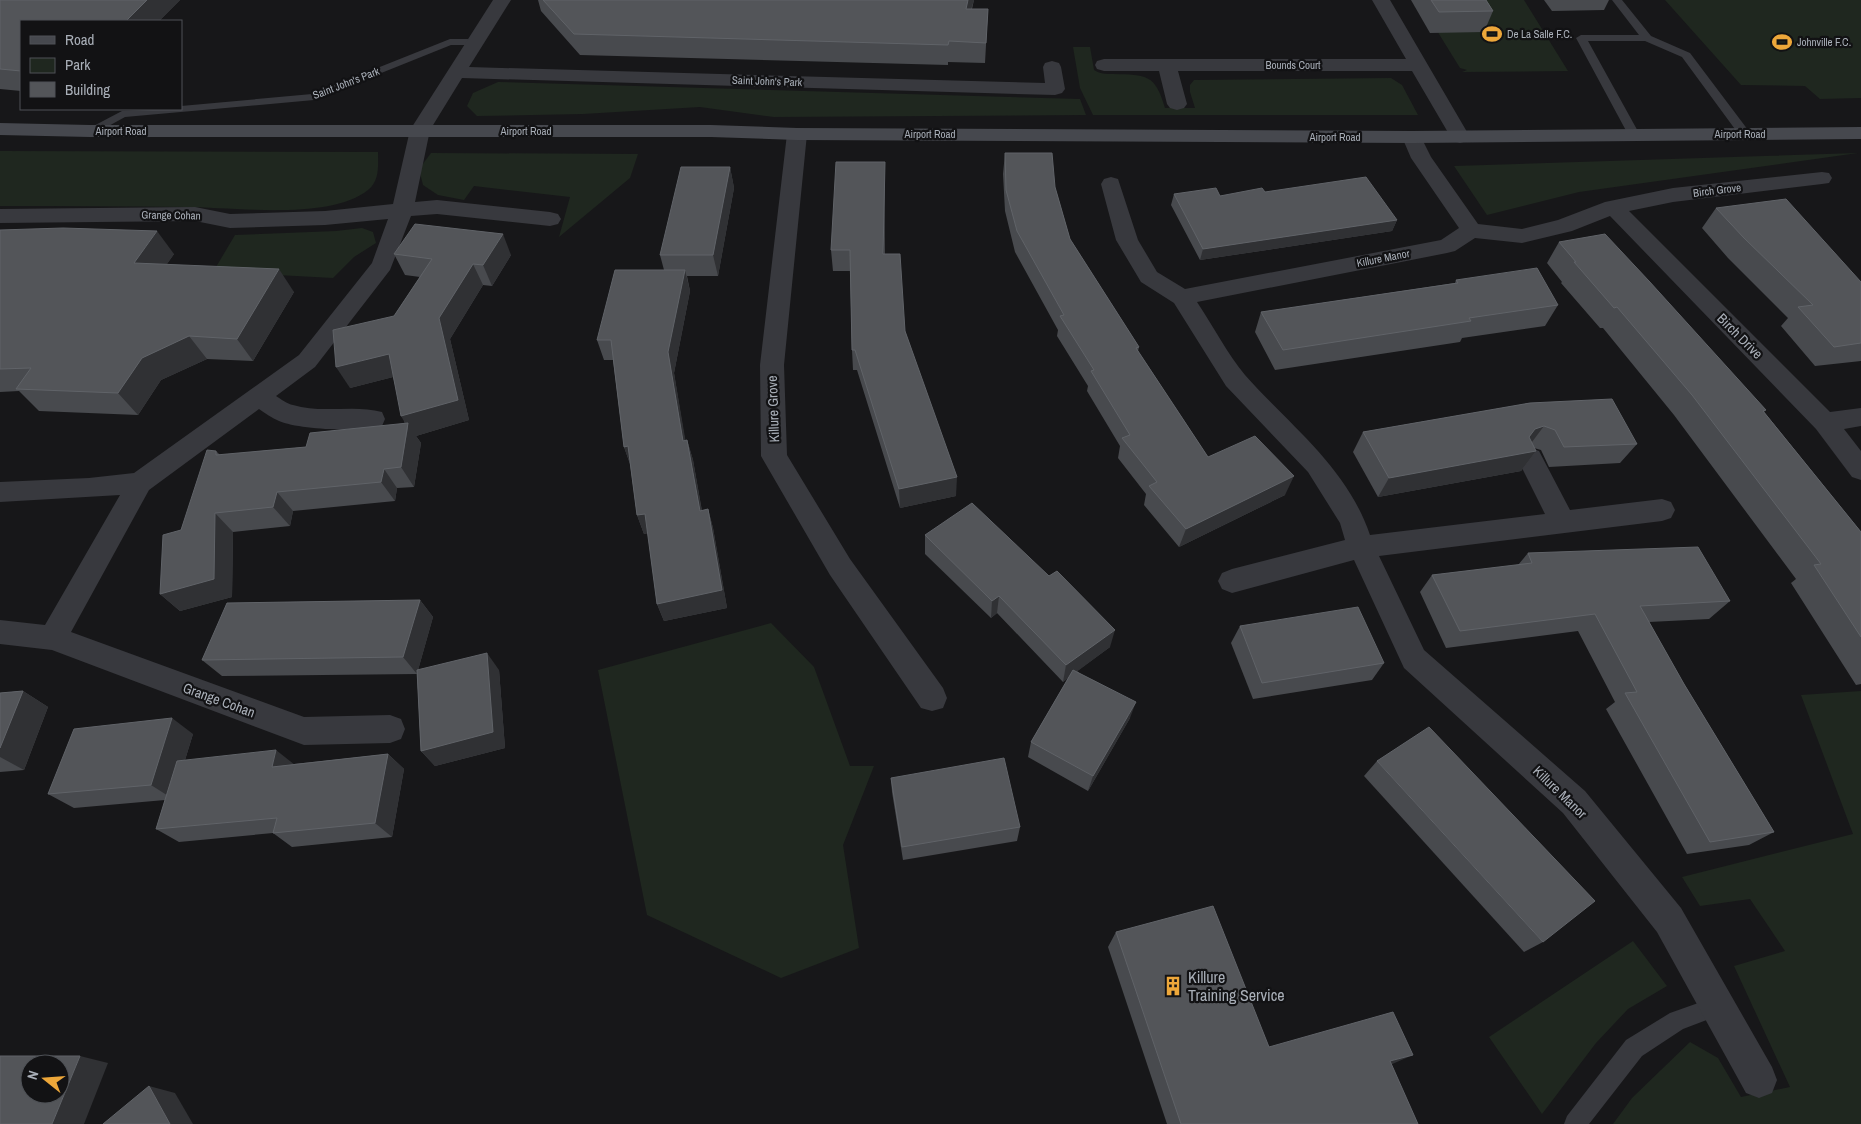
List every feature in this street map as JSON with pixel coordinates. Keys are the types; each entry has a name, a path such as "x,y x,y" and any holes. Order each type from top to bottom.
{"main road":[{"name":"Airport Road","path":"0,129 90,131 711,131 797,134 1412,137 1861,134"}],"street":[{"path":"53,638 140,483 307,361 382,265 402,211 420,130 502,0"},
{"path":"1381,0 1460,137"},
{"name":"Bounds Court","path":"1104,65 1419,65"},
{"path":"1167,65 1177,104"},
{"name":"Saint John's Park","path":"458,72 1054,89 1052,67"},
{"name":"Killure Grove","path":"797,134 772,365 774,456 840,567 932,698"},
{"path":"1412,137 1421,158 1471,230"},
{"name":"Birch Grove","path":"1471,230 1522,236 1564,226 1613,207 1673,196 1822,178"},
{"name":"Killure Manor","path":"1111,184 1127,240 1149,277 1182,297 1235,380 1317,465 1352,520 1361,547 1414,659 1574,802 1669,920 1759,1080"},
{"name":"Grange Cohan","path":"0,216 195,214 230,221 325,218 437,207 550,219"},
{"name":"Birch Drive","path":"1613,207 1825,422 1861,470"},
{"name":"Killure Manor","path":"1182,297 1447,246 1471,230"},
{"path":"257,397 287,414 322,419 373,419"},
{"path":"1825,422 1861,417"},
{"path":"1530,458 1562,521"},
{"path":"0,492 89,488 140,483"},
{"path":"1232,581 1361,547 1662,510"},
{"name":"Grange Cohan","path":"0,632 53,638 304,731 390,729"}],"lane":[{"path":"1617,0 1647,38"},
{"path":"1634,135 1581,38 1647,38 1686,55 1744,134"},
{"name":"Saint John's Park","path":"182,109 314,97 450,42 476,42"},
{"name":"Saint John's Park","path":"90,131 122,114 168,110"},
{"path":"1575,1124 1634,1048 1677,1020 1718,1006"}],"green space":[{"name":"De La Salle F.C.","path":"1418,0 1524,0 1568,71 1462,72 1467,70 1460,68"},
{"name":"Johnville F.C.","path":"1665,0 1861,0 1861,98 1820,99 1805,86 1741,85"},
{"path":"1073,47 1090,47 1094,70 1098,72 1142,76 1148,79 1157,88 1165,108 1195,108 1190,92 1190,85 1194,80 1391,78 1402,85 1418,115 1093,115 1080,88"},
{"path":"498,82 1080,99 1086,115 774,117 700,107 583,114 477,116 467,106 473,93"},
{"path":"0,151 378,152 378,168 375,182 372,186 351,200 330,206 306,209 254,210 186,207 0,206"},
{"path":"431,153 638,154 630,178 559,237 570,197 474,186 464,200 438,195 423,185 419,169"},
{"path":"1858,153 1579,192 1487,215 1454,166"},
{"path":"362,228 373,232 376,243 354,257 333,278 220,272 216,267 235,235 336,231"},
{"path":"771,623 814,667 850,766 874,766 843,845 859,948 781,978 647,915 598,670"},
{"path":"1861,691 1861,1124 1613,1124 1632,1098 1690,1042 1718,1058 1741,1097 1790,1087 1734,966 1785,951 1750,899 1700,906 1682,877 1853,834 1801,695"},
{"path":"1633,941 1667,986 1628,1009 1596,1043 1542,1114 1489,1037"}],"building":[{"path":"0,0 147,0 127,20 20,20 20,71 0,69"},
{"path":"543,0 968,0 966,9 988,9 986,43 949,41 948,45 574,34"},
{"path":"1431,0 1486,0 1493,11 1439,12"},
{"path":"1005,153 1052,153 1055,187 1070,239 1139,347 1136,348 1208,457 1255,436 1294,476 1186,529 1149,486 1157,482 1122,438 1130,435 1091,371 1094,370 1060,316 1064,315 1017,231 1006,190"},
{"path":"836,162 885,162 883,254 900,254 905,331 957,477 899,489 855,350 852,350 850,250 831,250"},
{"path":"681,167 730,167 713,255 660,255"},
{"path":"1366,177 1397,220 1203,249 1174,194 1216,188 1220,196 1262,188 1265,192"},
{"path":"1786,199 1861,282 1861,343 1834,347 1798,307 1813,305 1716,208"},
{"path":"415,224 503,234 483,265 473,264 439,318 458,400 401,416 389,354 336,367 333,330 394,316 432,259 394,254"},
{"path":"63,228 157,231 134,263 279,269 237,339 189,336 142,358 118,393 16,389 31,368 0,369 0,230"},
{"path":"1605,234 1766,410 1763,411 1861,532 1861,637 1814,565 1821,564 1692,395 1617,307 1614,308 1574,262 1576,262 1559,242"},
{"path":"1537,268 1558,305 1469,318 1471,321 1283,350 1261,312 1458,283 1456,280"},
{"path":"615,270 685,270 668,352 683,441 687,440 700,511 708,509 722,590 657,604 645,514 637,515 628,446 624,447 611,340 597,340"},
{"path":"1612,399 1637,444 1564,447 1555,430 1544,426 1535,429 1529,437 1536,451 1389,478 1363,432 1530,403"},
{"path":"408,423 401,467 384,469 381,482 277,492 273,507 215,513 214,579 160,594 163,535 181,530 207,450 216,451 216,455 306,447 310,433"},
{"path":"972,503 1049,576 1057,571 1115,630 1066,665 999,596 992,601 925,535"},
{"path":"1698,547 1730,601 1640,606 1684,684 1774,832 1710,842 1625,693 1637,692 1595,614 1460,631 1432,575 1532,563 1528,553"},
{"path":"420,600 403,657 202,660 227,603"},
{"path":"1358,607 1384,663 1262,683 1240,626"},
{"path":"487,653 493,732 421,751 417,670"},
{"path":"1073,670 1136,702 1093,776 1031,742"},
{"path":"23,691 0,748 0,693"},
{"path":"172,718 151,785 48,794 74,729"},
{"path":"1429,727 1595,901 1543,942 1377,761"},
{"path":"276,750 272,767 388,754 375,823 273,833 277,818 156,829 177,761"},
{"path":"1004,758 1020,827 902,847 891,778"},
{"name":"Killure Training Service","path":"1213,906 1269,1047 1393,1012 1413,1055 1390,1061 1418,1124 1181,1124 1116,932"},
{"path":"0,1056 20,1056 20,1104 60,1104 52,1124 0,1124"},
{"path":"70,1056 80,1056 70,1080"},
{"path":"149,1086 170,1124 103,1124"}],"place":[{"name":"De La Salle F.C.","path":"1492,34"},
{"name":"Johnville F.C.","path":"1782,42"},
{"name":"Killure Training Service","path":"1173,986"}]}
